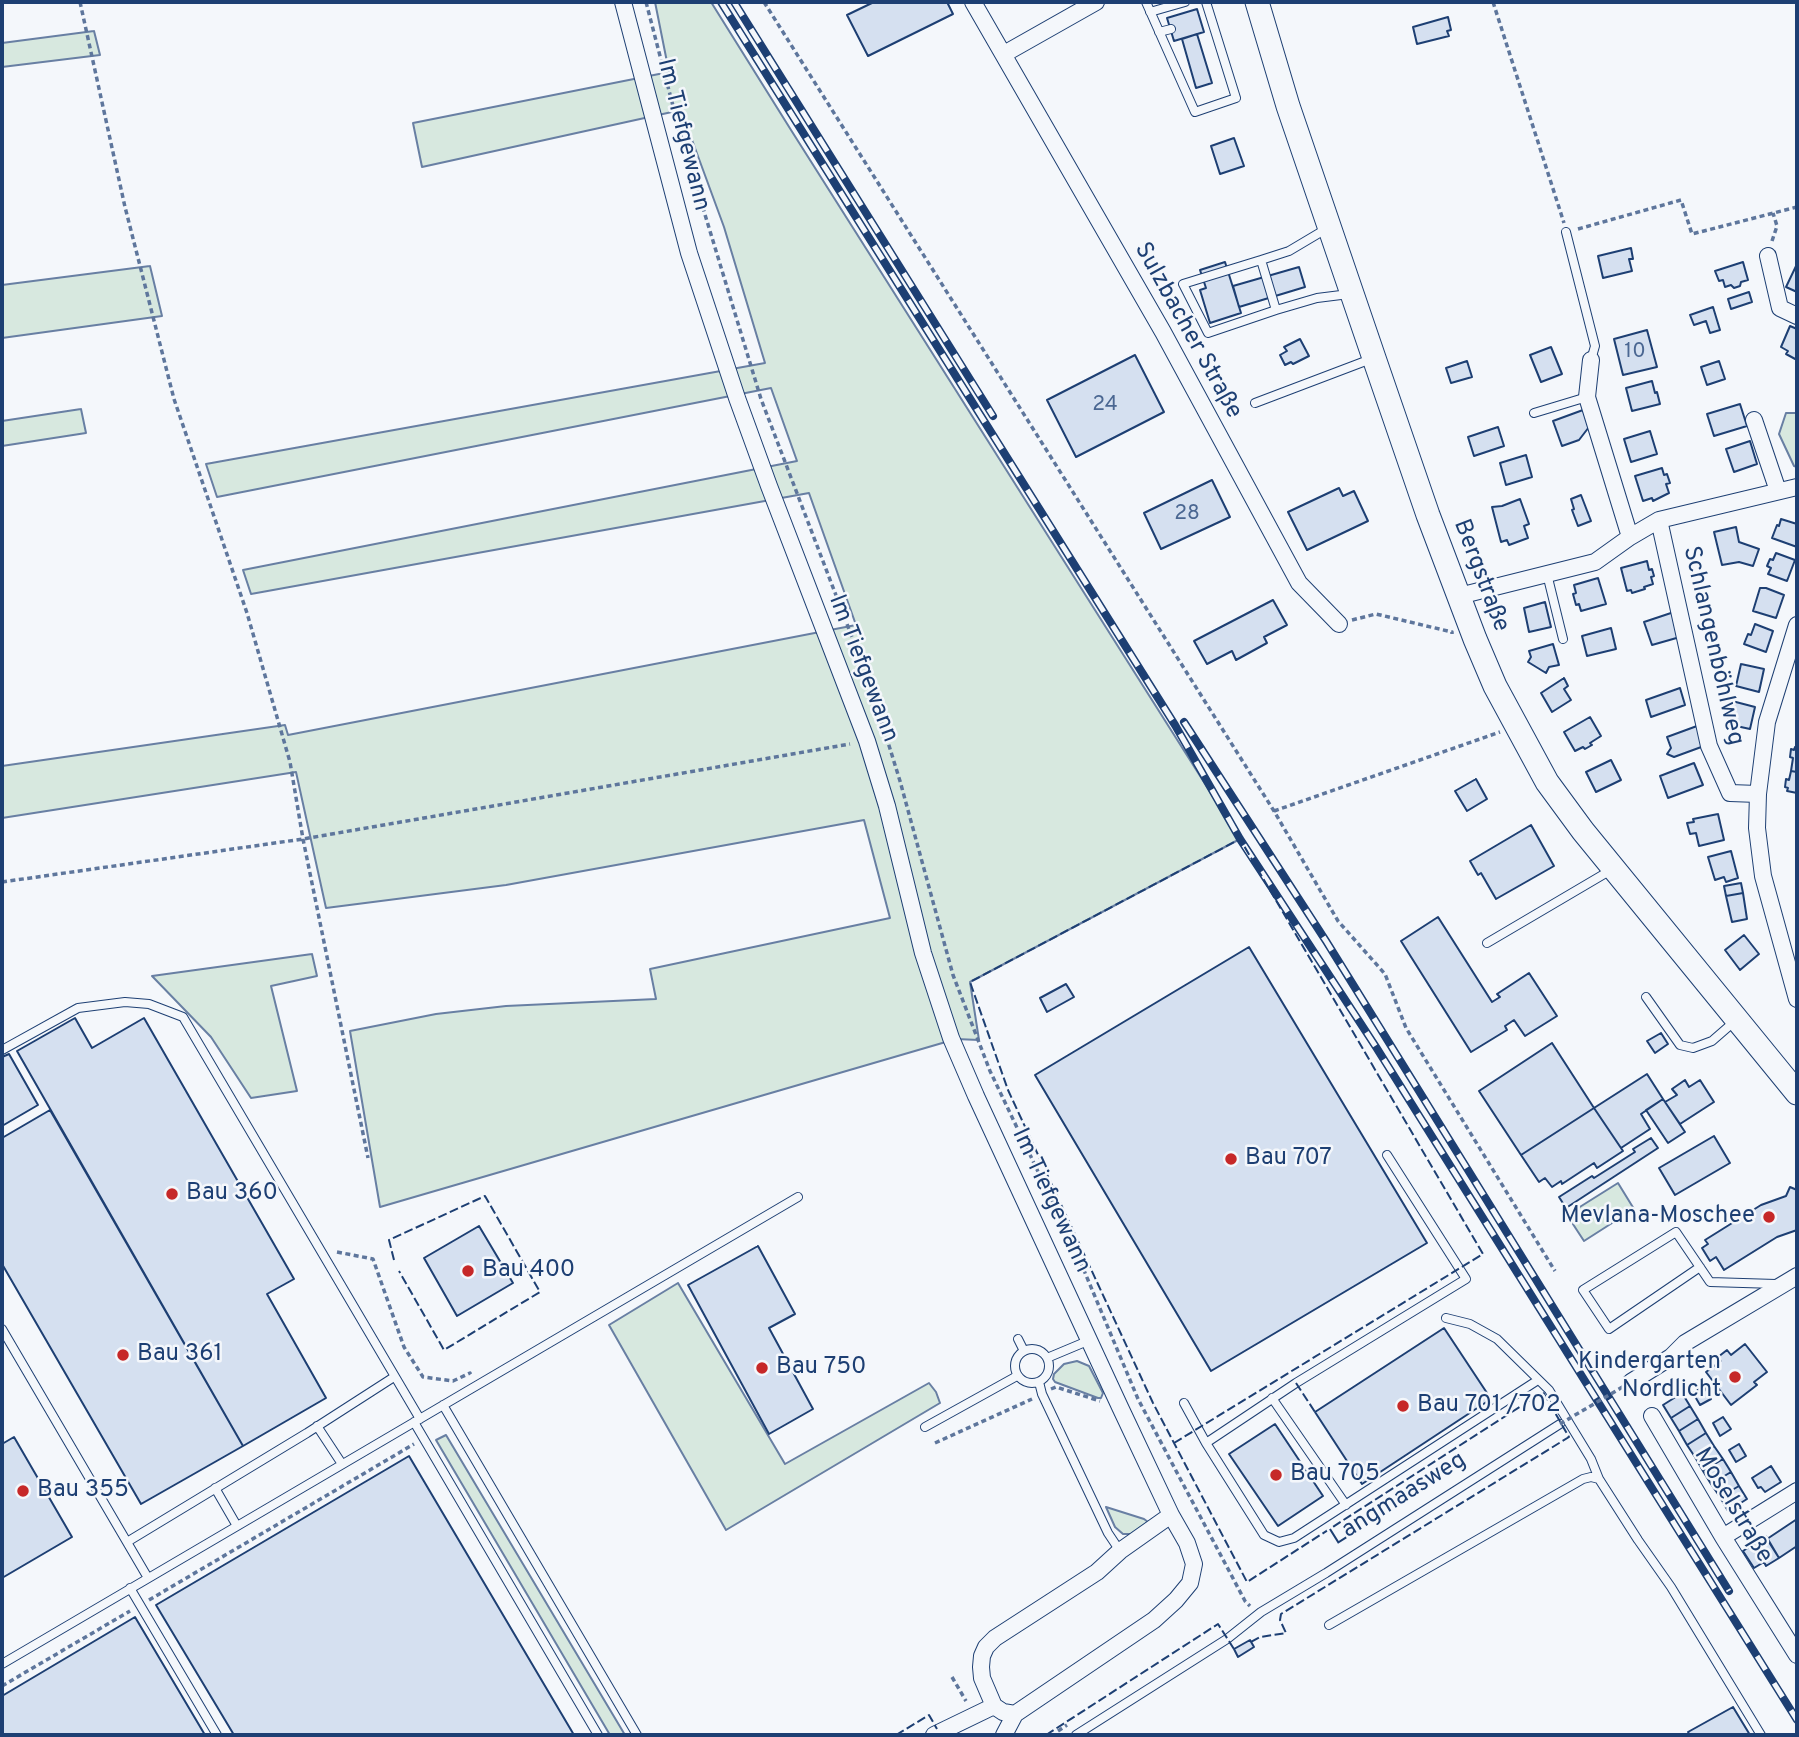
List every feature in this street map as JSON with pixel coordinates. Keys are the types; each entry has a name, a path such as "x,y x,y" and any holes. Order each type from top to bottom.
{"main road":[{"name":"Bergstraße","path":"1256,2 1288,106 1374,358 1429,515 1495,686 1547,782 1583,831 1797,1093"}],"street":[{"name":"Im Tiefgewann","path":"623,2 672,193 708,311 769,486 867,741 887,806 923,953 951,1038 1171,1515 1188,1544 1194,1564 1190,1583 1176,1601 1154,1620 1015,1714"},
{"name":"Sulzbacher Straße","path":"973,2 1163,332 1299,583 1339,624"},
{"path":"1004,54 1096,2"},
{"path":"1768,257 1780,308 1797,316"},
{"path":"1591,359 1587,397 1630,537"},
{"path":"1754,421 1778,491"},
{"path":"1459,596 1595,562 1659,520 1797,487"},
{"name":"Schlangenböhlweg","path":"1659,520 1709,746 1730,793 1758,794"},
{"path":"1797,625 1767,722 1758,794 1757,828 1763,876 1797,999"},
{"path":"1631,1382 1671,1357 1685,1343 1797,1276"},
{"name":"Moselstraße","path":"1651,1416 1797,1655"},
{"path":"1723,1537 1797,1491"},
{"path":"1004,1735 1015,1714 1003,1712 994,1706 982,1678 982,1656 986,1647 995,1638 1097,1572 1120,1551 1171,1515"},
{"path":"934,1735 994,1706"}],"lane":[{"path":"1146,2 1195,112 1236,97 1206,2"},
{"path":"1150,12 1185,2"},
{"path":"1200,20 1211,17"},
{"path":"1160,32 1171,29"},
{"path":"1330,227 1289,251 1183,284 1209,333 1317,298 1352,294"},
{"path":"1566,232 1595,346 1591,359"},
{"path":"1261,260 1276,310"},
{"path":"1255,403 1374,358"},
{"path":"1534,413 1587,397"},
{"path":"1547,574 1563,639"},
{"path":"1487,943 1613,868"},
{"path":"1646,998 1680,1045 1693,1048 1712,1041 1737,1020"},
{"path":"2,1050 78,1008 125,1002 149,1004 183,1017 394,1377 424,1438 598,1735"},
{"path":"1206,1443 1272,1398 1466,1279 1387,1155"},
{"path":"2,1664 798,1197"},
{"path":"1700,1268 1609,1329 1583,1290 1676,1232 1710,1282 1783,1284"},
{"path":"1446,1318 1470,1324 1497,1339 1549,1390 1591,1459 1599,1479 1637,1541 1671,1587 1760,1735"},
{"path":"2,1329 148,1578"},
{"path":"1018,1339 1024,1351"},
{"path":"1047,1358 1090,1340"},
{"path":"2,1349 10,1343"},
{"path":"1037,1350 1047,1358 1048,1372 1039,1382 1023,1382 1017,1376 1014,1362 1024,1351 1037,1350"},
{"path":"925,1427 1017,1376"},
{"path":"127,1542 394,1377"},
{"path":"1184,1404 1264,1535 1279,1542 1294,1538 1538,1380"},
{"path":"1039,1382 1042,1394 1108,1533 1120,1551"},
{"path":"1272,1398 1346,1505"},
{"path":"443,1405 637,1735"},
{"name":"Langmaasweg","path":"1076,1735 1227,1639 1261,1612 1560,1424"},
{"path":"317,1426 342,1464"},
{"path":"1329,1625 1583,1479 1599,1479"},
{"path":"215,1488 237,1526"},
{"path":"130,1588 217,1735"}],"path":[{"path":"80,2 125,207 174,399 251,625 290,762 303,839 368,1158"},
{"path":"646,2 678,129 761,399 863,666 900,780 953,975 990,1072 1074,1249 1138,1399 1245,1601 1261,1612"},
{"path":"764,2 1274,811 1338,921 1385,974 1406,1028 1555,1271"},
{"path":"1493,2 1566,232 1681,200 1692,234 1797,207"},
{"path":"1768,257 1777,226 1773,213"},
{"path":"1339,624 1376,614 1452,632 1457,644 1475,639"},
{"path":"1274,811 1516,727"},
{"path":"2,882 303,839 887,739"},
{"path":"1560,1424 1631,1382"},
{"path":"935,1443 1056,1387 1121,1408"},
{"path":"2,1686 424,1438"},
{"path":"952,1676 966,1701"}],"shaded area":[{"path":"655,2 711,2 1240,839 970,982 979,1040 956,1039 380,1207 350,1031 436,1014 506,1006 656,999 650,969 890,918 864,820 506,885 326,908 296,772 2,818 2,766 285,725 288,735 856,625 809,493 251,594 243,570 797,461 771,388 217,497 206,464 765,363 724,227 681,110 422,167 413,123 669,72"},
{"path":"94,31 100,55 2,67 2,43"},
{"path":"150,266 162,316 2,338 2,285"},
{"path":"81,409 86,433 2,446 2,421"},
{"path":"1786,413 1797,413 1797,467 1794,466 1779,434"},
{"path":"312,954 317,976 271,986 297,1091 251,1098 211,1037 152,976"},
{"path":"1618,1183 1634,1209 1584,1241 1567,1215"},
{"path":"678,1283 785,1464 929,1383 940,1403 726,1530 609,1325"},
{"path":"1077,1361 1089,1366 1103,1393 1101,1398 1053,1379 1054,1374 1064,1364"},
{"path":"446,1435 625,1735 610,1735 436,1440"},
{"path":"1106,1507 1148,1522 1131,1534 1123,1534 1115,1527"}],"building":[{"path":"874,2 947,2 953,14 868,56 847,15"},
{"path":"1197,9 1204,32 1174,41 1167,18"},
{"path":"1448,17 1451,30 1447,31 1449,36 1417,44 1413,27"},
{"path":"1197,34 1212,83 1196,88 1182,39"},
{"path":"1234,138 1244,166 1220,174 1211,146"},
{"path":"1631,248 1633,259 1629,259 1632,271 1603,278 1598,256"},
{"path":"1225,262 1241,313 1210,323 1200,290 1206,288 1200,270"},
{"path":"1743,262 1748,280 1734,288 1731,285 1725,287 1715,271"},
{"path":"1797,264 1797,292 1786,287"},
{"path":"1299,267 1305,287 1239,307 1233,286"},
{"path":"1749,292 1752,302 1731,309 1728,299"},
{"path":"1713,307 1720,330 1710,333 1706,321 1694,325 1690,315"},
{"path":"1790,326 1797,329 1797,360 1786,354 1788,351 1781,347"},
{"path":"1647,330 1657,367 1623,375 1614,339"},
{"path":"1300,339 1309,356 1285,365 1280,355 1287,351 1284,347"},
{"path":"1551,347 1562,374 1541,382 1530,355"},
{"path":"1135,355 1164,412 1076,457 1047,400"},
{"path":"1467,361 1472,377 1451,383 1446,368"},
{"path":"1719,361 1725,379 1707,385 1701,367"},
{"path":"1652,381 1660,404 1632,411 1626,388"},
{"path":"1740,404 1747,426 1714,436 1707,414"},
{"path":"1583,410 1589,427 1579,440 1562,446 1553,421"},
{"path":"1498,427 1504,446 1474,456 1468,437"},
{"path":"1650,431 1657,454 1631,462 1624,439"},
{"path":"1750,441 1757,464 1734,472 1726,449"},
{"path":"1526,455 1532,477 1506,485 1500,463"},
{"path":"1662,468 1670,483 1666,484 1669,493 1653,501 1652,498 1643,501 1635,476"},
{"path":"1212,480 1230,517 1161,549 1144,513"},
{"path":"1339,488 1343,496 1354,491 1368,521 1307,550 1288,512"},
{"path":"1581,495 1591,521 1578,526 1571,499"},
{"path":"1520,499 1529,524 1524,526 1528,538 1509,545 1507,540 1501,542 1492,507"},
{"path":"1781,519 1797,524 1797,547 1772,538"},
{"path":"1736,527 1739,542 1759,549 1753,566 1739,562 1722,565 1714,532"},
{"path":"1776,553 1795,560 1787,581 1768,574 1771,568 1767,566"},
{"path":"1647,561 1654,576 1651,577 1653,584 1632,593 1631,590 1627,591 1621,568"},
{"path":"1598,578 1606,604 1581,611 1573,594 1576,593 1574,585"},
{"path":"1760,588 1784,595 1776,618 1753,611"},
{"path":"1273,600 1287,625 1264,637 1267,643 1236,660 1232,651 1207,664 1194,641"},
{"path":"1545,602 1551,627 1529,632 1524,608"},
{"path":"1674,612 1680,637 1652,645 1644,622"},
{"path":"1755,624 1773,631 1766,652 1744,644"},
{"path":"1611,628 1616,649 1587,656 1582,636"},
{"path":"1553,644 1559,665 1549,667 1546,673 1528,662 1531,657 1529,651"},
{"path":"1741,664 1764,669 1759,692 1736,686"},
{"path":"1564,678 1568,686 1564,689 1571,700 1552,712 1541,693"},
{"path":"1680,688 1685,705 1651,717 1646,700"},
{"path":"1732,701 1755,707 1750,729 1727,724"},
{"path":"1590,717 1601,736 1590,743 1592,745 1575,751 1564,732"},
{"path":"1697,726 1704,746 1674,757 1667,754 1671,748 1667,737"},
{"path":"1795,747 1797,772 1791,771 1791,749 1794,750"},
{"path":"1611,760 1621,780 1596,792 1586,772"},
{"path":"1694,763 1703,785 1668,798 1660,776"},
{"path":"1791,771 1797,772 1797,793 1787,791 1788,788 1785,787"},
{"path":"1476,779 1487,799 1467,811 1455,791"},
{"path":"1718,814 1724,840 1699,846 1696,833 1690,834 1687,823 1694,822 1693,819"},
{"path":"1531,825 1554,866 1496,899 1481,873 1478,875 1470,861"},
{"path":"1731,851 1738,878 1726,882 1724,877 1715,880 1708,857"},
{"path":"1741,883 1743,893 1726,896 1724,886"},
{"path":"1743,893 1747,919 1732,922 1726,896"},
{"path":"1438,917 1492,1002 1500,997 1497,994 1529,973 1557,1016 1525,1036 1514,1020 1505,1026 1507,1030 1471,1052 1401,941"},
{"path":"1744,935 1759,954 1740,970 1725,950"},
{"name":"Bau 707","path":"1249,947 1427,1243 1211,1371 1035,1075"},
{"path":"1066,984 1074,997 1047,1012 1040,998"},
{"name":"Bau 360","path":"75,1018 92,1048 144,1018 294,1279 267,1294 326,1398 243,1446 17,1051"},
{"path":"1661,1033 1668,1044 1655,1053 1647,1041"},
{"path":"1552,1043 1594,1108 1521,1155 1479,1091"},
{"path":"9,1054 38,1105 2,1126 2,1057"},
{"path":"1647,1074 1663,1099 1641,1114 1650,1129 1621,1148 1594,1108"},
{"path":"1685,1080 1689,1087 1700,1080 1714,1102 1680,1124 1665,1102 1677,1095 1672,1089"},
{"path":"1663,1099 1685,1132 1668,1143 1646,1110"},
{"path":"1594,1108 1623,1151 1597,1168 1594,1163 1562,1184 1561,1181 1552,1187 1545,1178 1539,1182 1521,1155"},
{"name":"Bau 361","path":"50,1110 243,1446 141,1504 2,1264 2,1138"},
{"path":"1714,1136 1730,1163 1675,1195 1659,1168"},
{"path":"1651,1138 1658,1148 1566,1208 1559,1197 1635,1152 1633,1149"},
{"name":"Mevlana-Moschee","path":"1790,1187 1797,1190 1797,1230 1777,1237 1724,1270 1716,1257 1710,1261 1702,1248 1708,1244 1705,1240 1761,1205 1786,1196"},
{"name":"Bau 400","path":"479,1226 513,1283 457,1316 424,1258"},
{"name":"Bau 750","path":"758,1246 795,1314 769,1328 813,1409 769,1434 688,1285"},
{"name":"Bau 701 /702","path":"1444,1328 1491,1399 1362,1484 1315,1412"},
{"name":"Kindergarten Nordlicht","path":"1745,1344 1767,1372 1754,1382 1757,1385 1731,1405 1706,1372 1721,1361 1718,1357 1727,1350 1731,1355"},
{"path":"1704,1386 1711,1399 1700,1405 1693,1393"},
{"path":"1682,1393 1690,1406 1671,1418 1663,1405"},
{"path":"1690,1406 1698,1419 1679,1431 1671,1418"},
{"path":"1723,1417 1731,1429 1720,1436 1713,1423"},
{"path":"1698,1419 1706,1433 1687,1445 1679,1431"},
{"name":"Bau 705","path":"1275,1424 1323,1496 1278,1526 1229,1454"},
{"path":"1706,1433 1714,1446 1695,1457 1687,1445"},
{"name":"Bau 355","path":"14,1437 72,1537 2,1578 2,1444"},
{"path":"1739,1444 1746,1456 1736,1462 1729,1450"},
{"path":"1714,1446 1723,1459 1703,1471 1695,1457"},
{"path":"409,1456 574,1735 234,1735 156,1605"},
{"path":"1723,1459 1731,1472 1711,1484 1703,1471"},
{"path":"1771,1466 1781,1482 1765,1492 1761,1487 1758,1488 1752,1478"},
{"path":"1731,1472 1739,1486 1720,1497 1711,1484"},
{"path":"1739,1486 1747,1499 1728,1511 1720,1497"},
{"path":"1797,1519 1797,1546 1779,1558 1767,1539"},
{"path":"1766,1536 1779,1558 1766,1566 1764,1562 1754,1568 1743,1551"},
{"path":"135,1617 205,1735 2,1735 2,1696"},
{"path":"1250,1640 1254,1647 1238,1657 1234,1649"},
{"path":"1733,1707 1750,1735 1690,1735 1688,1732"}],"railway":[{"path":"721,2 1175,725 1240,839 1376,1047 1797,1720"},
{"path":"734,2 993,416"},
{"path":"1184,722 1326,941 1729,1591"}],"fence":[{"path":"1174,1443 1483,1254 1240,839 970,982 1008,1090 1153,1403 1247,1582 1543,1392 1569,1437 1281,1614 1280,1620 1286,1633 1260,1637 1251,1642"},
{"path":"394,1260 389,1240 485,1196 540,1292 444,1350 399,1271"},
{"path":"1296,1383 1315,1412"},
{"path":"1046,1735 1218,1624 1234,1649"},
{"path":"896,1735 929,1715 937,1729"}],"place":[{"name":"Bau 707","path":"1231,1159"},
{"name":"Bau 360","path":"172,1194"},
{"name":"Mevlana-Moschee","path":"1769,1217"},
{"name":"Bau 400","path":"468,1271"},
{"name":"Bau 361","path":"123,1355"},
{"name":"Bau 750","path":"762,1368"},
{"name":"Kindergarten Nordlicht","path":"1735,1377"},
{"name":"Bau 701 /702","path":"1403,1406"},
{"name":"Bau 705","path":"1276,1475"},
{"name":"Bau 355","path":"23,1491"}]}
